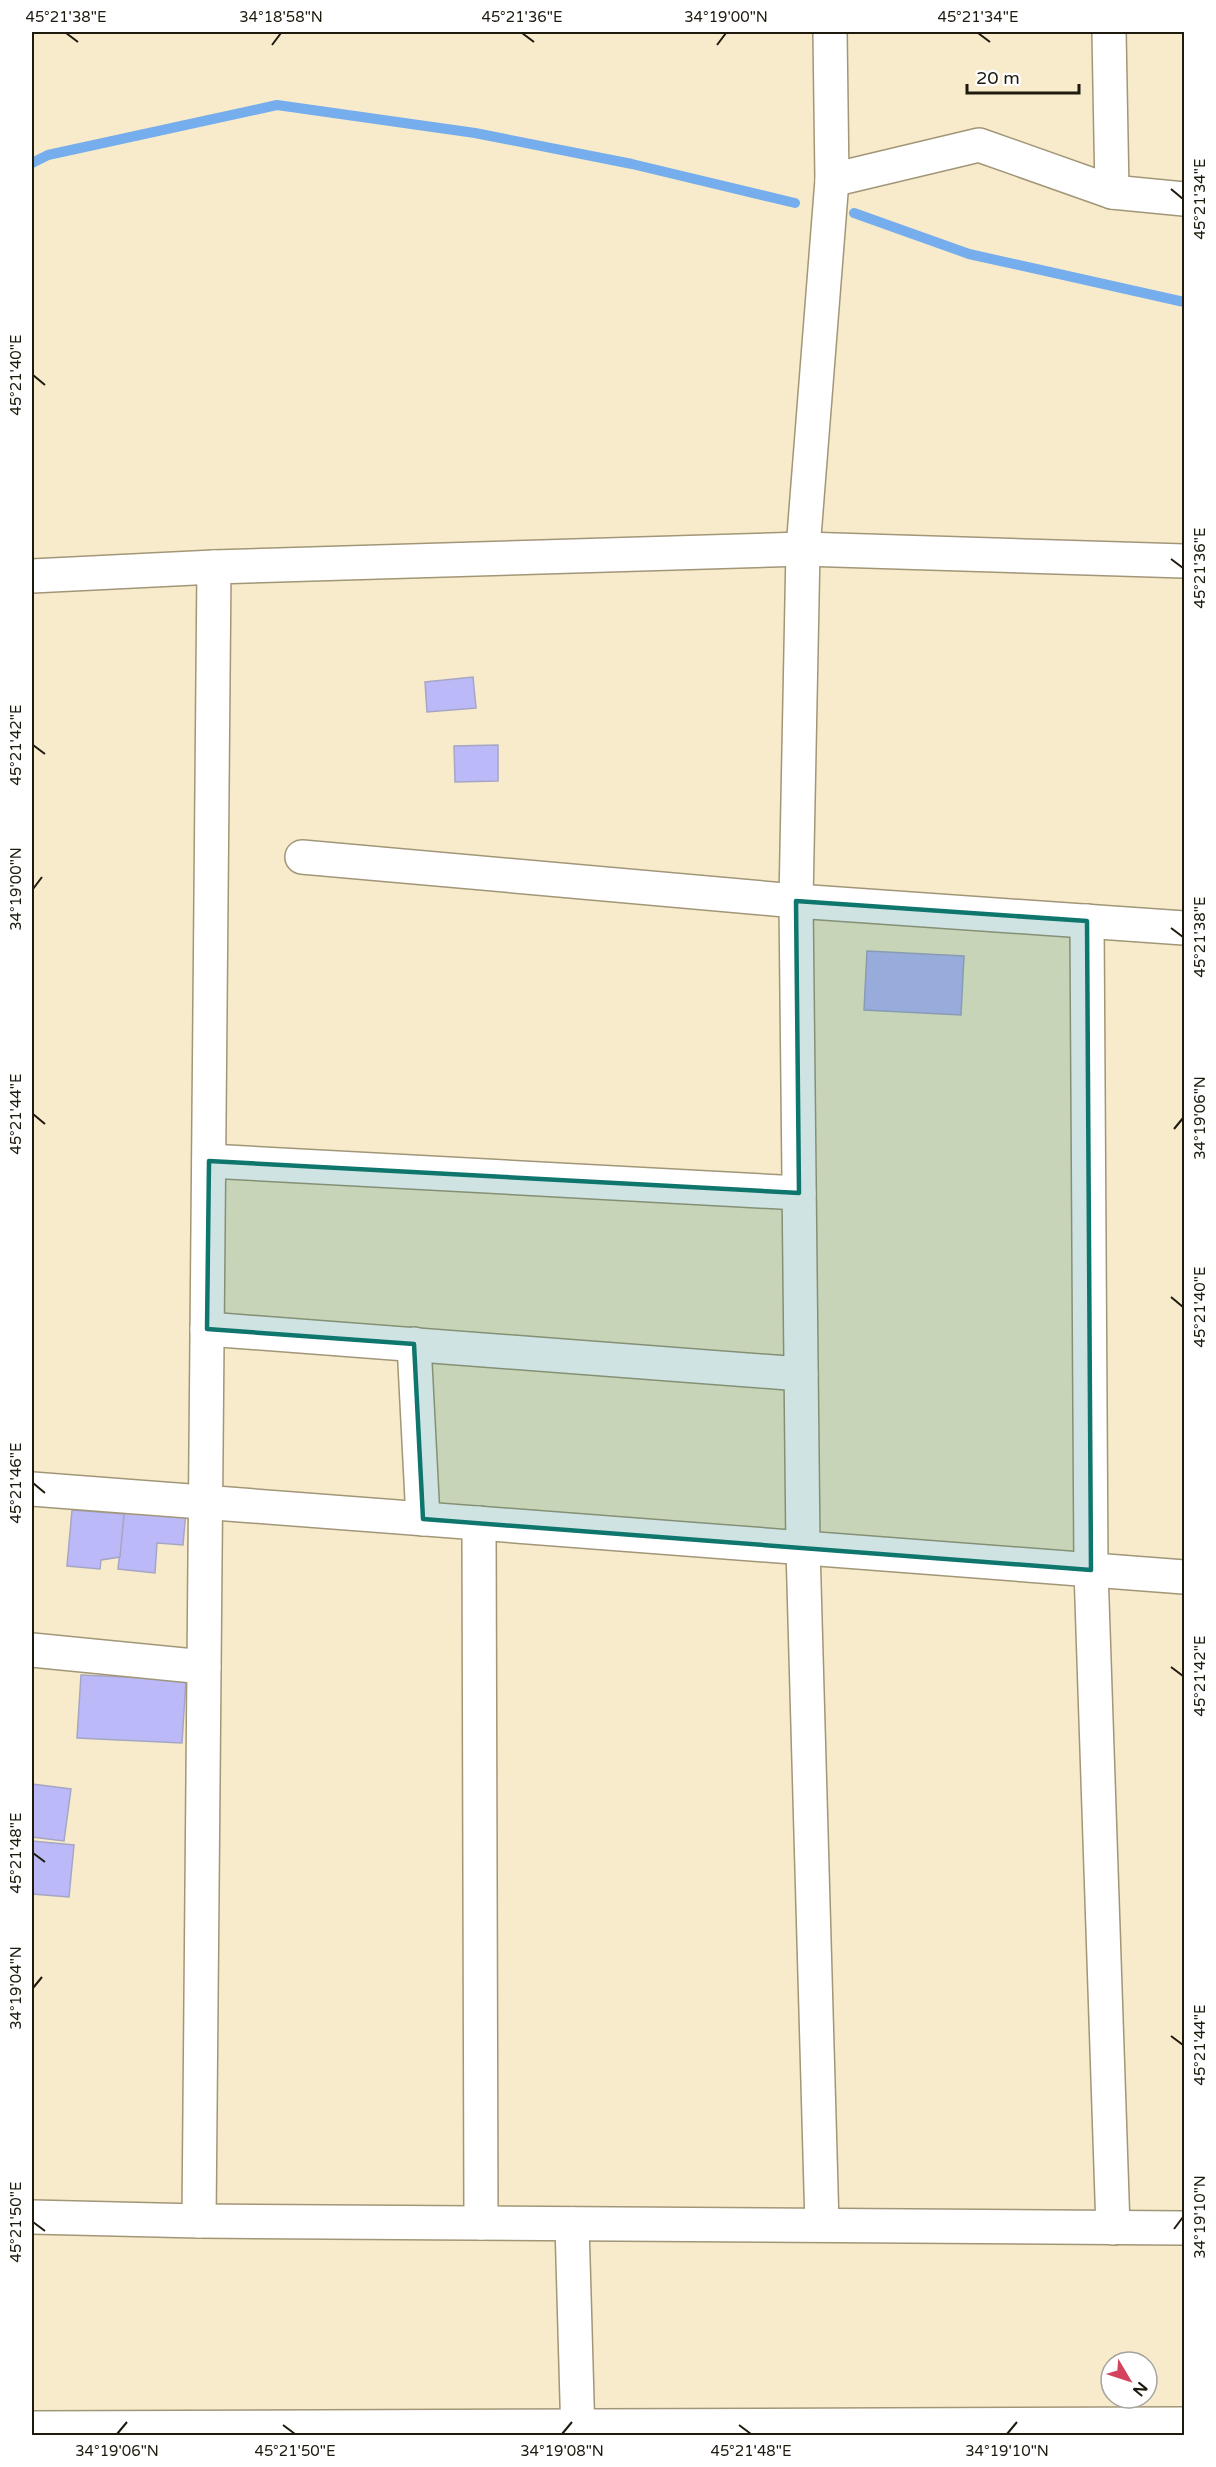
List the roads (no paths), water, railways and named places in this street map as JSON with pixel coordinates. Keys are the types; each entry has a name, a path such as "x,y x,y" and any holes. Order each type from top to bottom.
{"street":[{"path":"822,2225 803,1548 796,901 803,549 832,180 830,32"},
{"path":"1109,32 1112,192"},
{"path":"832,180 979,145 1112,192 1185,199"},
{"path":"32,576 214,567 803,549 1185,561"},
{"path":"199,2221 214,567"},
{"path":"302,857 796,901 1185,928"},
{"path":"1087,921 1091,1570 1113,2228"},
{"path":"209,1161 799,1193"},
{"path":"207,1329 801,1374"},
{"path":"414,1344 423,1519"},
{"path":"32,1489 1185,1577"},
{"path":"479,1523 481,2223"},
{"path":"32,1650 204,1667"},
{"path":"32,2217 199,2221 1185,2228"},
{"path":"572,2224 577,2431"},
{"path":"32,2428 577,2431 1185,2424"}],"waterway":[{"path":"32,163 48,155 277,105 475,133 632,164 795,203"},
{"path":"854,213 969,254 1184,302"}]}
